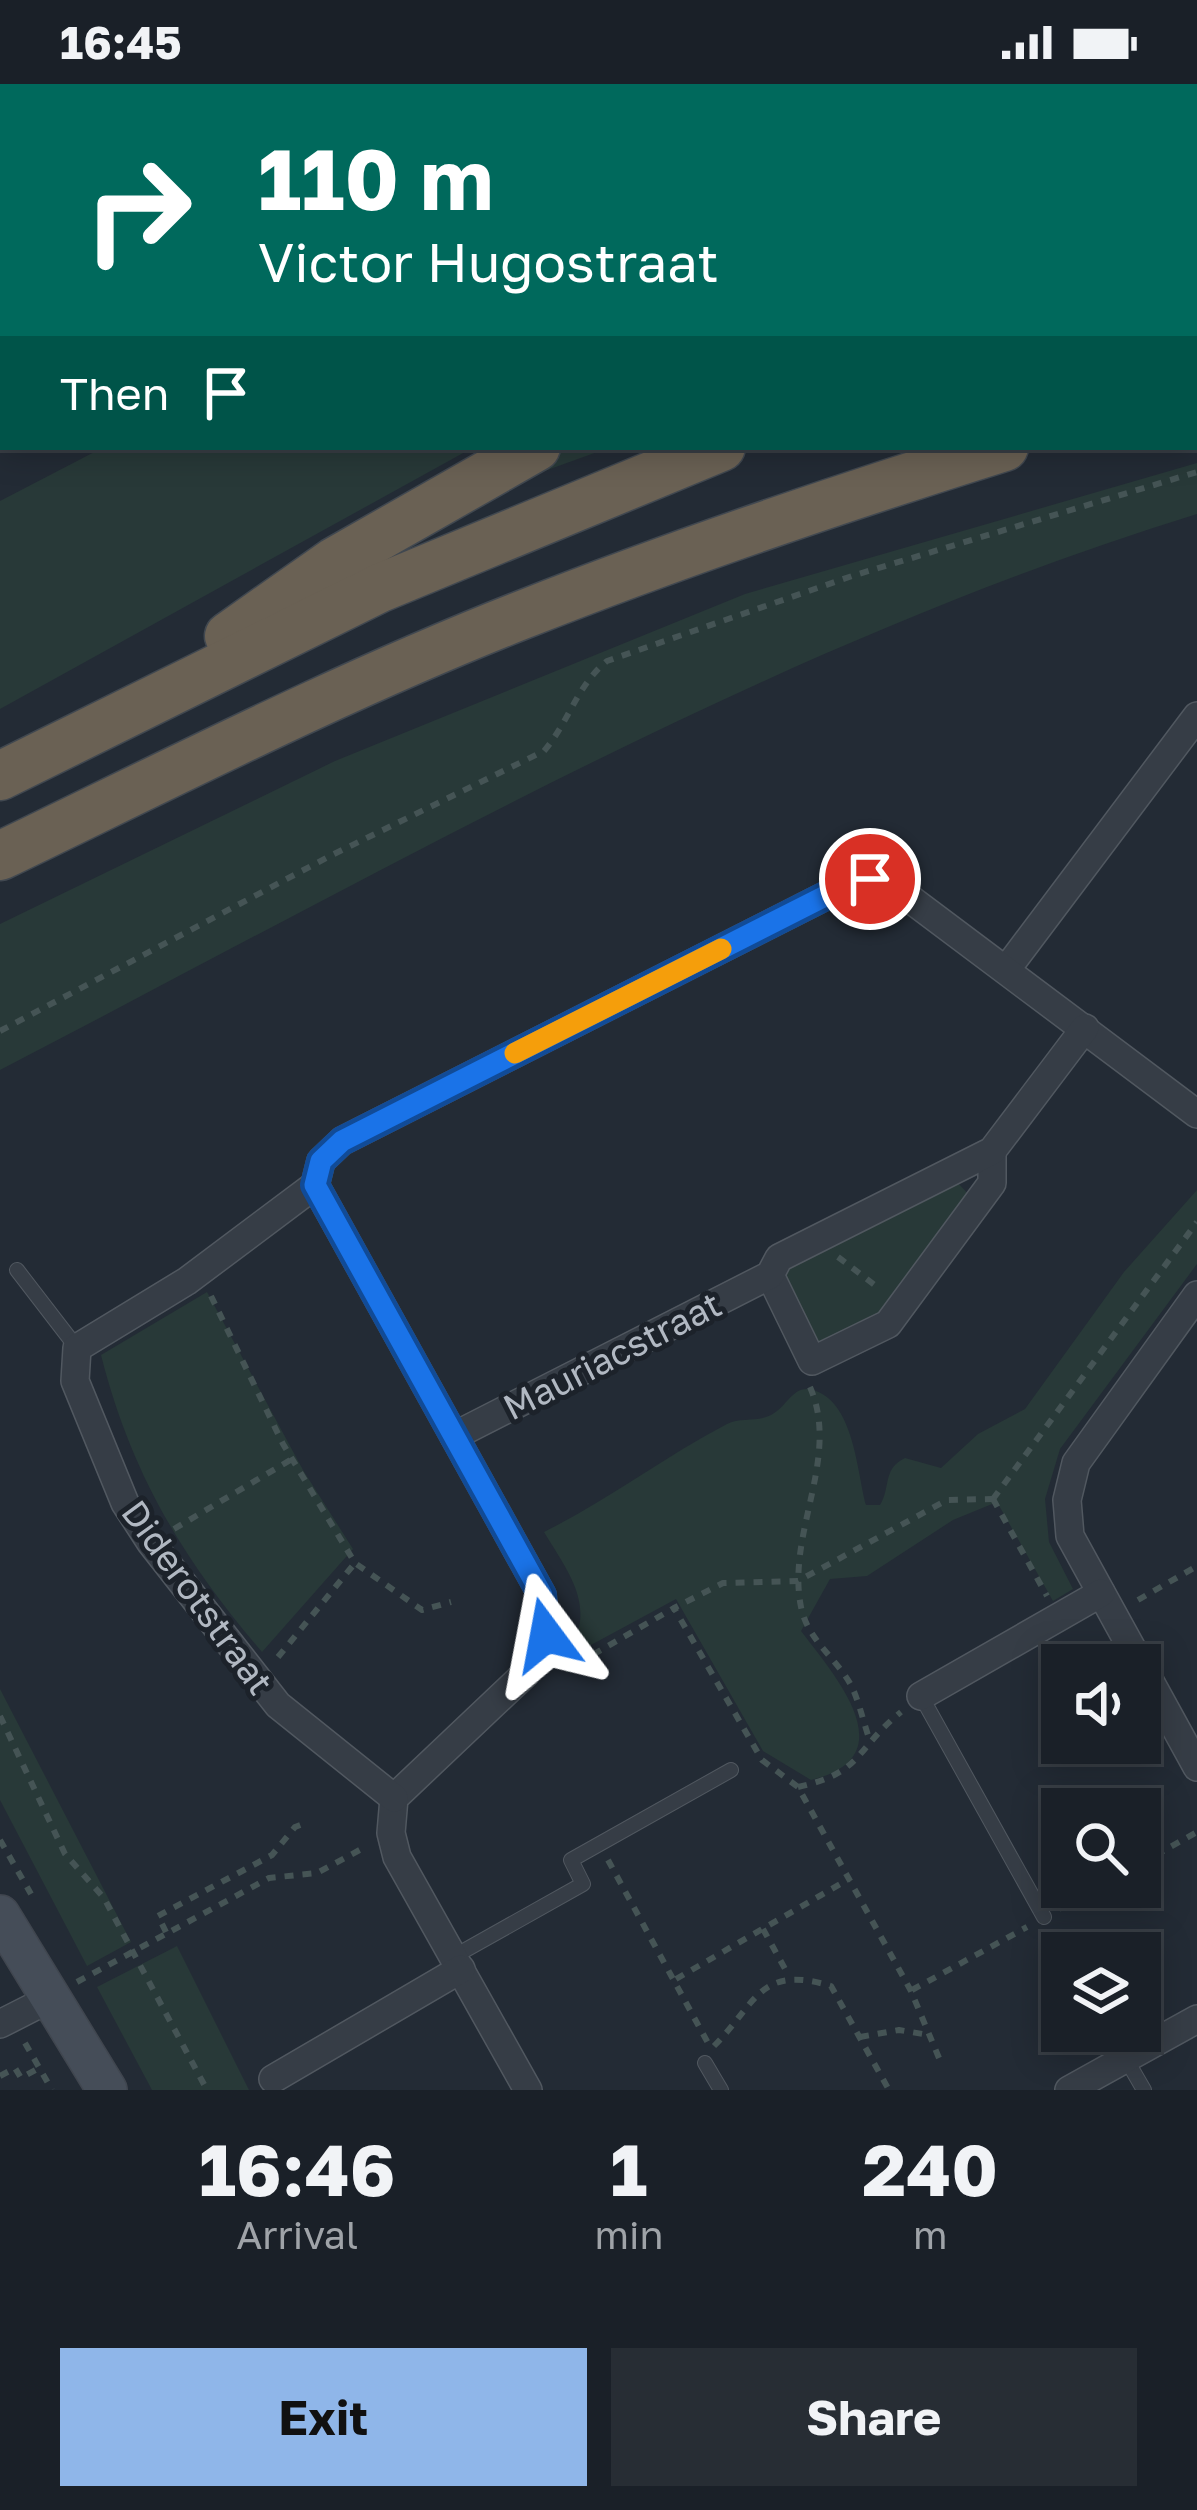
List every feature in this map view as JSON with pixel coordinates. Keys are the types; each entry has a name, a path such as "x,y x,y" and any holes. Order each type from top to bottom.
{"highway":[{"path":"111,718 334,562 531,450"},
{"path":"0,776 422,570 714,450"},
{"path":"0,856 308,708 518,616 784,517 995,450"}],"street":[{"path":"1006,970 1197,716"},
{"path":"77,1348 200,1271 315,1185 321,1161 342,1141 847,885 870,879 893,886 1197,1114"},
{"name":"Mauriacstraat","path":"454,1436 770,1275 779,1258 992,1151 1085,1028"},
{"name":"Mauriacstraat","path":"812,1361 888,1324 992,1183 992,1151"},
{"path":"315,1185 542,1595 546,1635 526,1673 394,1798 391,1833 397,1857 527,2090"},
{"path":"770,1275 812,1361"},
{"path":"1191,1314 1076,1463 1067,1500 1070,1536 1197,1767"},
{"name":"Diderotstraat","path":"77,1348 75,1381 125,1503 151,1543 278,1705 394,1798"},
{"path":"921,1696 1058,1616 1107,1603"},
{"path":"0,1915 24,2012 107,2090"},
{"path":"0,1927 24,2012 79,2090"},
{"path":"273,2079 457,1963"},
{"path":"1070,2090 1197,2019"}],"lane":[{"name":"Diderotstraat","path":"17,1270 77,1348"},
{"path":"921,1696 1044,1917"},
{"path":"457,1963 583,1884 571,1861 731,1770"},
{"path":"708,2056 721,2090"},
{"path":"1126,2059 1144,2090"}],"path":[{"path":"0,1031 331,856 544,752 562,730 586,677 608,661 852,576 1197,472"},
{"path":"993,1499 1197,1222"},
{"path":"817,1240 901,1306"},
{"path":"200,1271 292,1459 355,1563 422,1610 451,1602"},
{"path":"798,1787 835,1779 862,1758 868,1738 851,1685 814,1637 801,1611 798,1581 805,1517 816,1484 820,1411 802,1369 812,1361"},
{"path":"151,1543 292,1459"},
{"path":"546,1635 568,1669 723,1583 798,1581 947,1500 993,1499"},
{"path":"993,1499 1058,1616"},
{"path":"259,1681 355,1563"},
{"path":"1107,1603 1197,1566"},
{"path":"674,1609 762,1760 798,1787 911,1990 939,2058"},
{"path":"868,1738 921,1696"},
{"path":"0,1717 65,1854 104,1898 208,2090"},
{"path":"166,1932 158,1916 272,1855 295,1826 304,1824"},
{"path":"1161,1852 1197,1832"},
{"path":"52,2090 39,2068 24,2012 268,1878 316,1873 391,1833"},
{"path":"599,1844 676,1979 708,2056"},
{"path":"676,1979 849,1879"},
{"path":"911,1990 1060,1908"},
{"path":"763,1928 789,1976"},
{"path":"708,2056 749,2000 789,1976 831,1986 889,2090"},
{"path":"860,2037 898,2030 929,2035"},
{"path":"0,2076 15,2068 21,2078 39,2068"}],"shaded area":[{"path":"98,450 469,450 0,709 0,501"},
{"path":"550,450 603,450 464,500"},
{"path":"1197,463 1197,514 1041,567 887,627 736,694 439,840 0,1070 0,924 335,761 745,594"},
{"path":"957,1182 970,1196 880,1313 816,1347 779,1269"},
{"path":"1197,1190 1197,1264 1060,1449 1045,1499 1049,1542 1073,1589 1053,1601 997,1502 953,1520 867,1576 830,1579 801,1631 831,1670 855,1714 859,1735 855,1753 840,1769 811,1780 763,1751 676,1599 565,1659 580,1625 580,1609 572,1579 544,1532 727,1424 771,1415 796,1393 808,1389 839,1410 852,1440 866,1505 880,1505 898,1462 905,1458 941,1468 978,1434 1025,1409 1124,1272"},
{"path":"207,1292 303,1470 353,1549 262,1652 208,1583 163,1513 128,1438 101,1355"},
{"path":"0,1689 131,1942 87,1966 0,1800"},
{"path":"177,1946 249,2090 152,2090 97,1987"}],"slow traffic":[{"path":"515,1053 721,949"}],"route":[{"path":"546,1635 542,1595 315,1185 321,1161 342,1141 847,885 870,879"}]}
